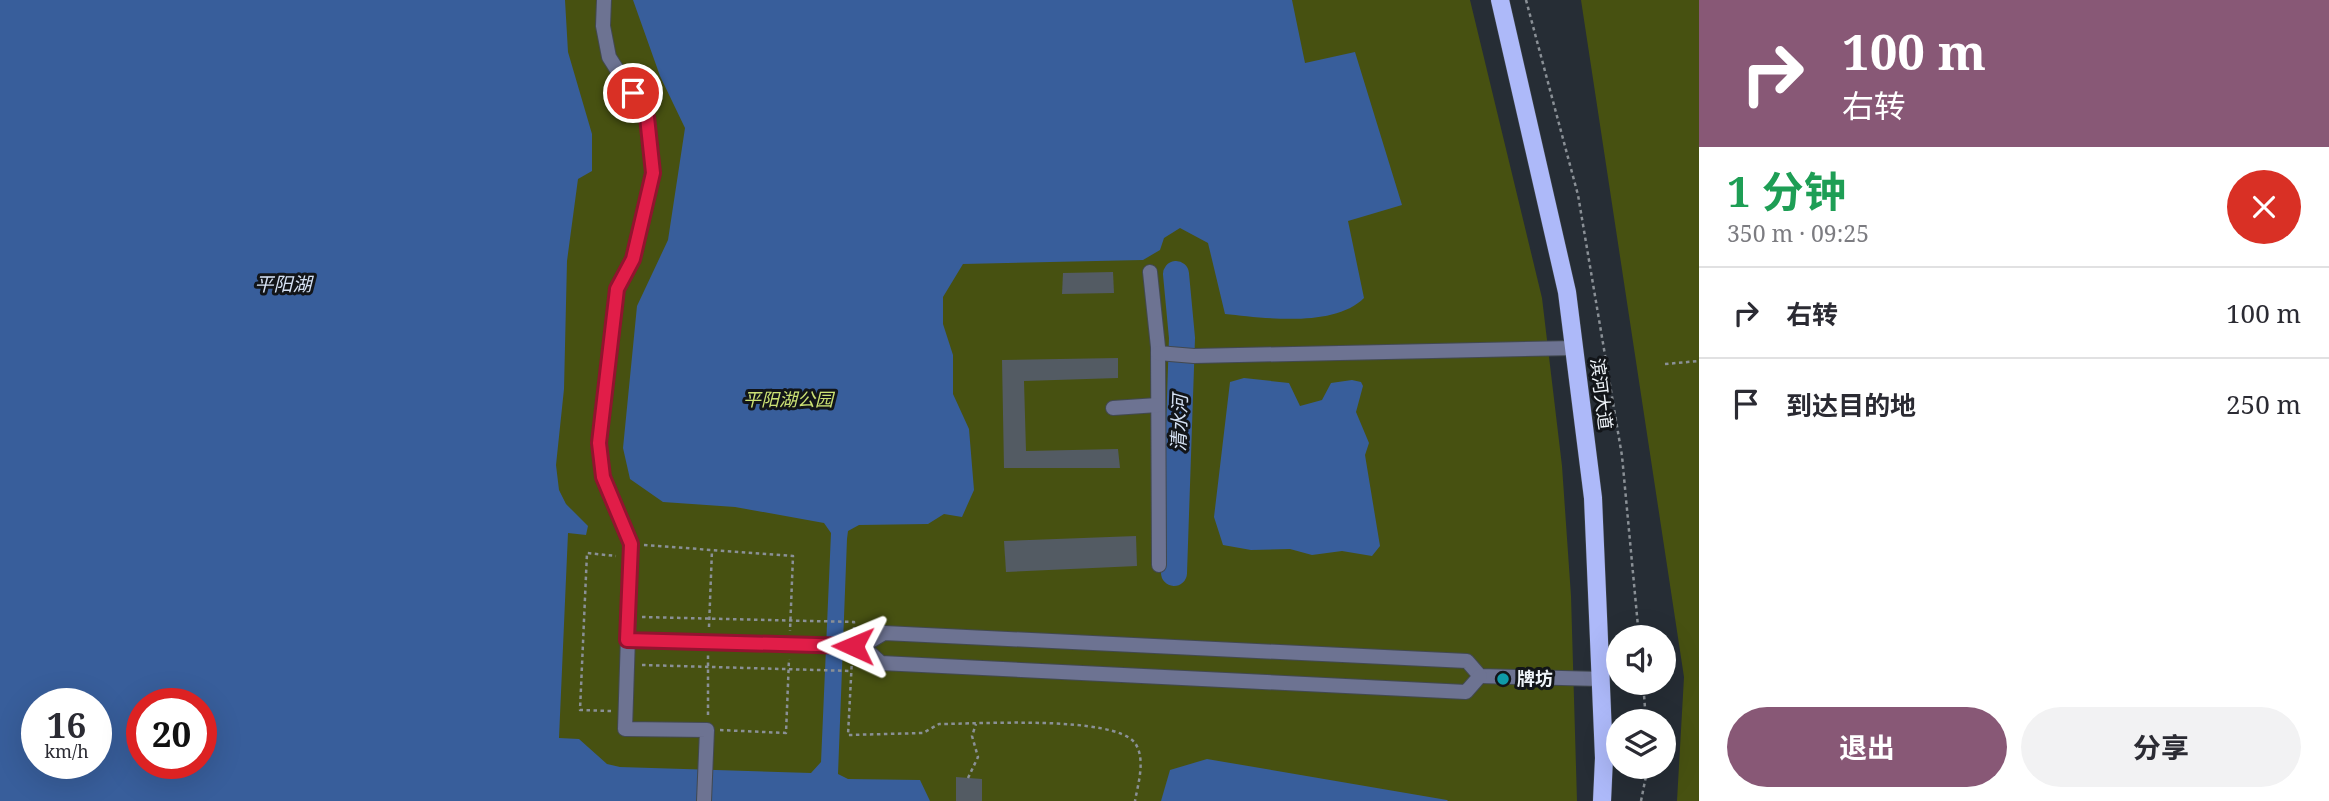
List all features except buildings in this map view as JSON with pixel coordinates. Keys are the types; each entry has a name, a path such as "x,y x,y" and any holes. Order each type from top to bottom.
{"main road":[{"name":"滨河大道","path":"1500,0 1567,292 1593,498 1604,758 1602,801"}],"street":[{"path":"604,0 603,26 610,57 647,117 653,173 633,259 617,289 599,443 603,477 630,551 625,729 707,730 704,801"},
{"path":"1150,272 1158,354 1158,565"},
{"path":"1158,354 1574,348"},
{"path":"1113,408 1158,405"},
{"path":"627,640 858,646 884,633 1466,661 1480,676 1600,679"},
{"path":"858,646 881,663 1466,692 1480,676"}],"path":[{"path":"1525,0 1578,195 1622,456 1638,625"},
{"path":"1665,364 1699,361"},
{"path":"625,712 580,710 587,553 630,551 793,556 786,733 707,730"},
{"path":"628,617 854,622 858,646 852,671 848,735 923,733 939,724 1095,725 1121,731 1136,744 1141,763 1135,801"},
{"path":"627,665 852,671"},
{"path":"968,778 978,757 972,736 976,724"},
{"path":"1641,801 1645,779"}],"green space":[{"name":"平阳湖公园","path":"0,0 1470,0 1542,298 1562,466 1571,596 1577,801 0,801"},
{"path":"1581,0 1699,0 1699,801 1677,801 1684,677"}],"water":[{"name":"平阳湖","path":"0,0 565,0 568,52 592,134 592,171 578,179 567,261 564,389 556,465 559,490 566,504 588,526 586,535 568,533 559,738 579,739 607,764 620,767 811,773 821,762 831,533 824,523 735,507 663,502 630,479 623,448 637,306 668,240 685,128 660,76 633,0 1292,0 1305,63 1355,52 1402,205 1348,221 1364,298 1351,307 1335,314 1298,319 1225,314 1208,243 1180,228 1164,238 1160,250 1143,260 963,264 943,297 943,324 953,355 953,394 969,429 974,490 962,517 944,514 928,524 859,525 848,531 838,774 848,779 920,780 930,801 0,801"},
{"path":"1244,378 1289,383 1300,406 1322,400 1331,383 1352,380 1361,382 1363,386 1356,412 1369,443 1365,455 1380,546 1372,556 1342,551 1312,555 1290,549 1251,550 1223,545 1214,517 1230,382"},
{"path":"1207,759 1448,801 1161,801 1170,770"}],"waterway":[{"name":"清水河","path":"1174,573 1182,338 1176,274"}],"place":[{"name":"牌坊","path":"1503,679"}],"route":[{"path":"633,93 647,117 653,173 633,259 617,289 599,443 603,477 631,544 627,640 853,646"}]}
